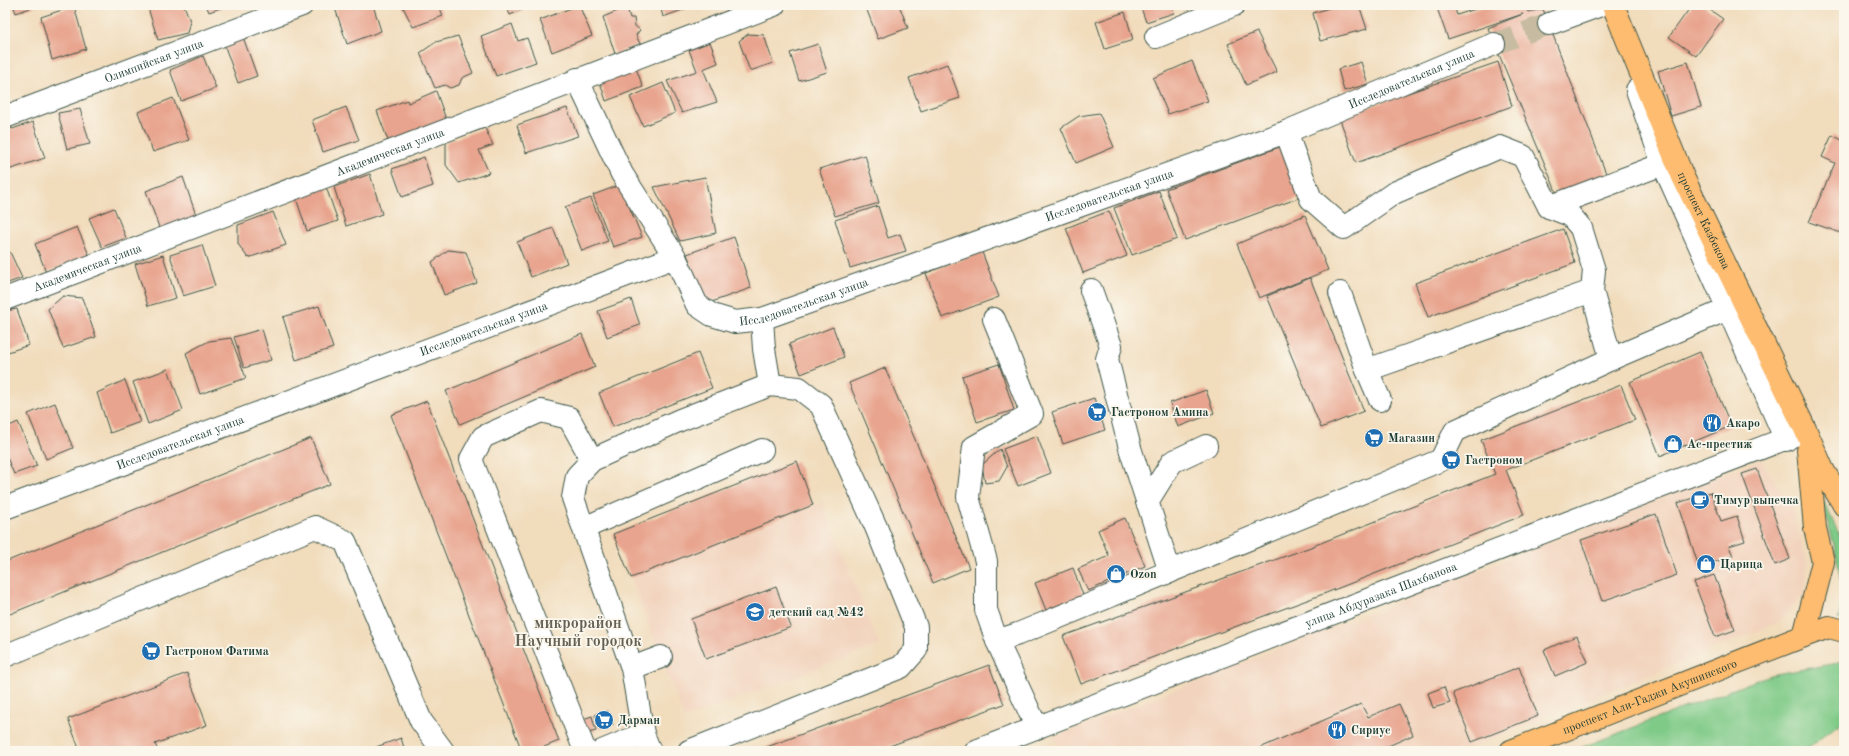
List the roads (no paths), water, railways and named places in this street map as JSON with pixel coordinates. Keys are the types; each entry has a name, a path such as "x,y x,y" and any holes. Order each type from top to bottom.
{"highway":[{"name":"проспект Казбекова","path":"1613,5 1682,177 1806,431 1823,470 1844,505"},
{"path":"1804,636 1823,562 1815,528 1806,431"},
{"name":"проспект Али-Гаджи Акушинского","path":"1511,751 1804,636 1829,627 1844,631"}],"street":[{"name":"Олимпийская улица","path":"5,117 302,5"},
{"name":"Академическая улица","path":"5,299 577,79 774,5"},
{"path":"1156,37 1234,5"},
{"path":"1548,24 1602,5 1635,85 1663,164 1786,440"},
{"name":"Исследовательская улица","path":"5,508 675,256 697,305 712,315 735,322 762,320 1286,132 1494,44"},
{"path":"577,79 622,174 675,256"},
{"path":"1286,132 1311,199 1344,228 1394,193 1500,147 1523,156 1549,207 1570,215 1581,228 1594,270 1592,291 1612,359"},
{"path":"1549,207 1663,164"},
{"path":"1091,290 1111,346 1107,359 1130,448 1170,572"},
{"path":"1367,370 1592,291"},
{"path":"1340,293 1367,370 1380,400"},
{"path":"998,641 1170,572 1440,460 1455,432 1612,359 1728,308"},
{"path":"994,319 1032,414 974,446 968,497 986,561 986,610 998,641 1037,728"},
{"path":"762,320 764,350 770,385"},
{"path":"602,751 646,742 632,668 573,498 577,476 592,460 680,420 770,385 799,388 821,405 876,527 916,627 916,650 901,667 689,751"},
{"path":"585,751 471,459 483,436 541,411 569,418 592,460"},
{"name":"улица Абдуразака Шахбанова","path":"976,751 1786,440 1806,431"},
{"path":"1147,502 1172,462 1206,446"},
{"path":"584,528 762,450"},
{"path":"5,656 315,528 345,541 421,720 443,751"},
{"path":"632,668 661,657"}],"tunnel":[{"path":"1494,44 1549,24"}],"place":[{"name":"Гастроном Амина","path":"1097,412"},
{"name":"Акаро","path":"1712,423"},
{"name":"Магазин","path":"1374,438"},
{"name":"Ас-престиж","path":"1673,444"},
{"name":"Гастроном","path":"1451,460"},
{"name":"Тимур выпечка","path":"1700,500"},
{"name":"Царица","path":"1706,564"},
{"name":"Ozon","path":"1116,574"},
{"name":"детский сад №42","path":"755,612"},
{"name":"Гастроном Фатима","path":"151,651"},
{"name":"Дарман","path":"604,720"},
{"name":"Сириус","path":"1337,730"}],"district":[{"name":"микрорайон Научный городок","path":"578,631"}]}
